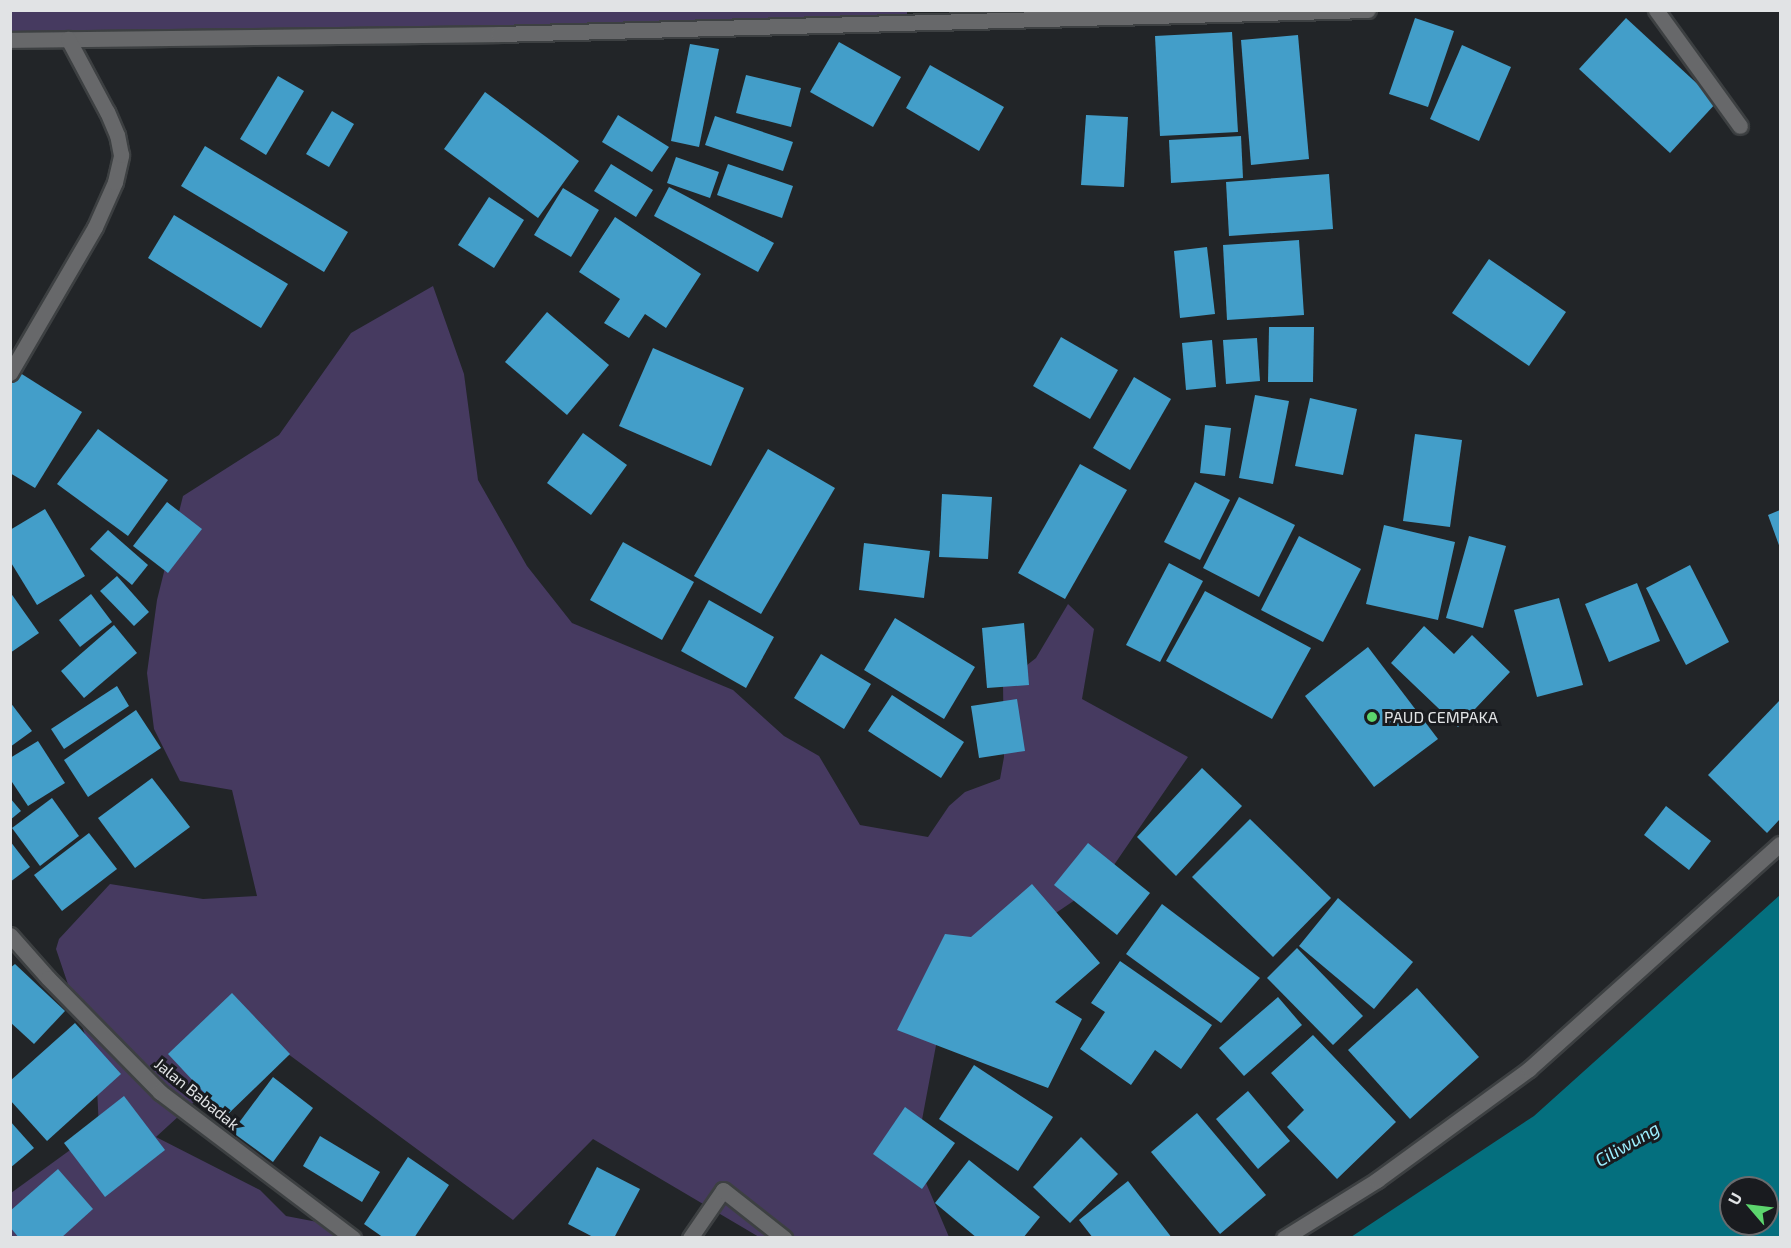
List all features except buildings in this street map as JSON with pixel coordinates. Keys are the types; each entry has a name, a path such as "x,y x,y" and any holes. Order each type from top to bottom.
{"street":[{"path":"10,40 498,34 1368,10"},
{"path":"1656,10 1740,126"},
{"path":"10,373 95,228 115,182 121,155 117,135 107,112 68,39"},
{"path":"1284,1238 1377,1180 1529,1068 1780,844"},
{"name":"Jalan Babadak","path":"10,935 48,978 160,1092 353,1238"},
{"path":"690,1238 723,1190 784,1238"}],"shaded area":[{"path":"907,10 907,22 11,41 10,11"},
{"path":"433,286 464,374 478,480 527,566 572,623 733,690 784,736 819,756 860,825 928,837 949,806 965,792 1000,779 1004,757 1003,684 1036,658 1068,604 1094,629 1082,699 1188,757 1103,881 947,987 915,1157 949,1237 759,1237 593,1139 513,1220 265,1037 156,1137 260,1190 286,1216 328,1224 340,1237 11,1238 11,1193 99,1129 96,1067 56,949 59,939 110,884 203,899 257,896 232,790 180,781 154,729 147,673 157,600 183,496 279,435 351,333"}],"water":[{"name":"Ciliwung","path":"1780,895 1780,1237 1351,1237 1534,1116"}],"place":[{"name":"PAUD CEMPAKA","path":"1372,717"}]}
